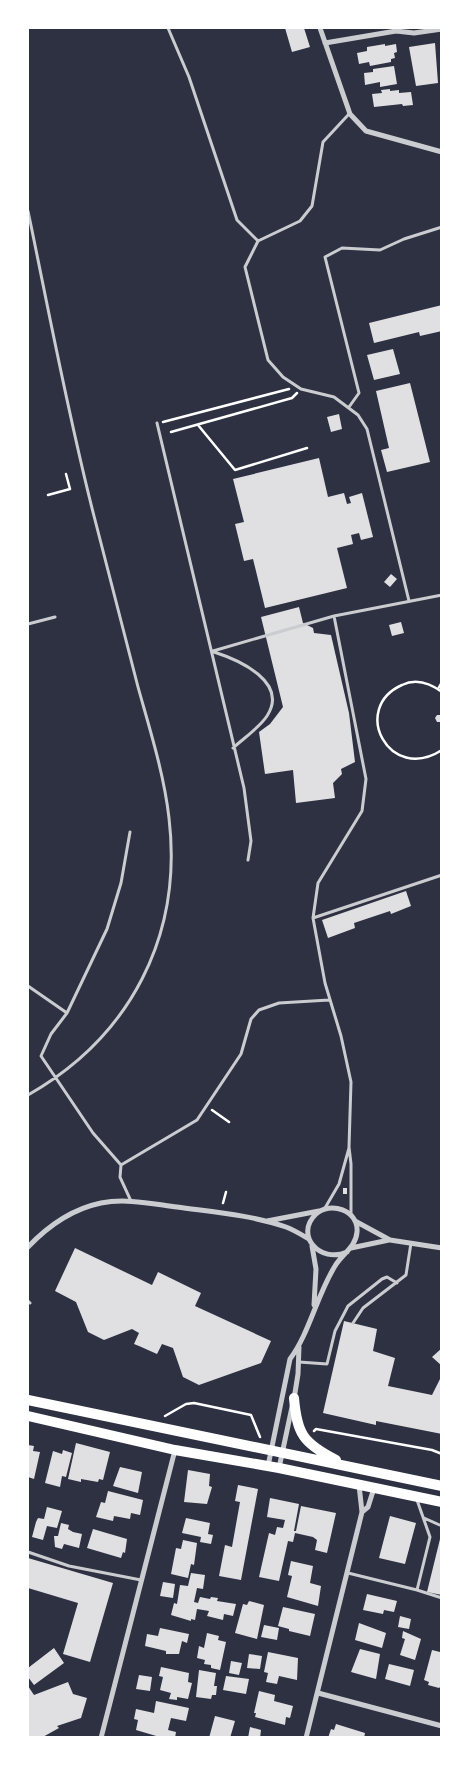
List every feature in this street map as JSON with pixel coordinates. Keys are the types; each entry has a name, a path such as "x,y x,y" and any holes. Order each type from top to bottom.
{"main road":[{"path":"294,1398 299,1431 305,1440 315,1449 350,1467"},
{"path":"28,1400 442,1486"},
{"path":"28,1416 175,1450 268,1466 442,1502"}],"street":[{"path":"320,28 350,114 358,125 366,131 442,152"},
{"path":"325,42 396,30 414,33 442,29"},
{"path":"28,1248 56,1223 76,1211 102,1203 131,1201 224,1213 287,1227 311,1242 324,1255 332,1256 348,1250 390,1240"},
{"path":"265,1221 336,1207 390,1240 442,1248"},
{"path":"314,1305 316,1269 310,1224 322,1210"},
{"path":"278,1468 294,1398 299,1347 314,1305 335,1266 354,1244 357,1233 353,1218"},
{"path":"268,1466 290,1359 299,1347"},
{"path":"100,1738 175,1450"},
{"path":"306,1738 362,1512 360,1485"},
{"path":"362,1512 368,1507 374,1488"},
{"path":"318,1693 442,1726"}],"lane":[{"path":"168,28 189,76 237,220 258,241"},
{"path":"350,114 323,142 312,206 300,221 258,241 245,267 268,360 283,378 301,389 334,397 349,407 358,415 367,429 409,601"},
{"path":"28,211 86,485 160,770 169,821 170,864 163,922 146,973 133,998 103,1037 54,1079 28,1094"},
{"path":"349,407 359,393 325,257 342,248 380,250 404,239 442,227"},
{"path":"157,423 213,651 233,748 244,788 251,841 248,860"},
{"path":"213,651 334,616 442,595"},
{"path":"334,616 366,779 362,811 318,883 313,918 329,1000 341,1036 351,1082 349,1147 352,1164 353,1218"},
{"path":"28,624 55,617"},
{"path":"213,651 239,660 261,674 270,691 272,706 267,717 233,748"},
{"path":"130,832 121,883 107,929 67,1013 51,1034 41,1056 54,1079 93,1133 121,1165 120,1177 131,1201"},
{"path":"313,918 442,875"},
{"path":"28,986 67,1013"},
{"path":"121,1165 197,1120 241,1054 251,1019 259,1010 279,1003 329,1000"},
{"path":"322,1210 339,1184 349,1147"},
{"path":"353,1323 363,1308 406,1276 411,1244"},
{"path":"298,1362 326,1364 335,1331 348,1306 382,1279 387,1277 397,1283"},
{"path":"416,1497 430,1537 417,1590"},
{"path":"423,1518 442,1526"},
{"path":"28,1552 69,1566 141,1580"},
{"path":"348,1573 442,1598"}],"path":[{"path":"157,423 297,386"},
{"path":"171,432 292,398 301,389"},
{"path":"198,425 235,470 307,448"},
{"path":"48,495 70,489 66,474"},
{"path":"442,692 420,682 406,683 394,688 384,697 378,710 377,723 380,736 387,746 396,754 408,759 420,760 442,750"},
{"path":"438,689 442,682"},
{"path":"206,1106 229,1122"},
{"path":"223,1203 226,1192"},
{"path":"158,1416 166,1416 186,1404 200,1404 251,1415 259,1436"},
{"path":"309,1436 316,1429 432,1450 442,1454"}],"building":[{"path":"285,28 304,28 310,47 292,52"},
{"path":"435,43 438,83 416,86 409,47"},
{"path":"385,44 385,46 396,44 397,52 394,53 395,58 391,59 391,62 370,66 369,62 359,64 357,53 367,51 367,47"},
{"path":"394,66 397,84 380,87 380,82 365,85 364,73 373,72 373,69"},
{"path":"390,89 390,91 399,90 399,93 411,92 413,105 403,106 402,104 374,107 372,94 382,93 381,90"},
{"path":"442,305 442,331 420,336 419,332 374,343 369,323"},
{"path":"393,349 400,374 374,380 367,355"},
{"path":"410,383 430,462 387,472 381,450 389,448 376,391"},
{"path":"339,414 342,429 331,432 327,417"},
{"path":"319,458 328,497 344,493 347,504 351,503 349,497 362,493 373,537 361,540 359,533 351,535 353,544 337,548 347,588 265,608 253,559 244,561 235,524 244,522 233,479"},
{"path":"391,574 397,579 390,587 384,582"},
{"path":"299,607 303,623 313,628 314,633 331,635 349,713 355,762 341,769 342,774 333,783 335,798 296,803 293,770 265,774 259,732 270,724 283,707 261,617"},
{"path":"401,622 404,633 392,636 389,625"},
{"path":"437,715 441,715 440,722 437,722 435,718"},
{"path":"406,891 411,906 391,914 390,911 354,923 355,928 328,938 322,920"},
{"path":"343,1188 347,1188 347,1194 343,1194"},
{"path":"75,1248 152,1285 158,1272 201,1293 195,1306 271,1341 261,1363 199,1385 183,1377 173,1348 162,1344 157,1354 134,1344 139,1333 132,1329 104,1340 88,1332 76,1302 55,1291"},
{"path":"344,1321 377,1329 373,1351 395,1358 388,1386 432,1395 442,1375 442,1434 376,1421 376,1425 323,1413"},
{"path":"442,1348 442,1366 432,1357"},
{"path":"76,1443 110,1452 103,1480 99,1479 98,1482 81,1479 81,1482 68,1479"},
{"path":"28,1445 34,1446 33,1451 40,1452 34,1479 28,1477"},
{"path":"63,1450 72,1453 66,1477 62,1476 60,1487 45,1483 53,1451 62,1454"},
{"path":"120,1467 142,1472 138,1493 113,1486"},
{"path":"188,1470 210,1474 209,1486 212,1487 207,1504 184,1502"},
{"path":"238,1485 258,1489 241,1580 219,1576 225,1545 232,1547 240,1502 235,1501"},
{"path":"108,1491 143,1500 140,1515 131,1513 130,1519 114,1516 113,1521 96,1517 101,1502 105,1503"},
{"path":"270,1498 299,1504 294,1531 296,1531 301,1506 336,1513 327,1553 315,1550 317,1540 313,1537 295,1533 293,1542 288,1541 279,1581 259,1577 269,1533 275,1535 277,1527 283,1528 285,1520 267,1517"},
{"path":"47,1507 62,1511 57,1528 47,1526 43,1540 32,1537 38,1518 44,1519"},
{"path":"390,1516 416,1523 405,1564 379,1558"},
{"path":"186,1518 210,1523 208,1534 213,1535 211,1544 200,1542 201,1537 182,1533"},
{"path":"61,1523 69,1525 68,1529 73,1532 82,1534 79,1548 64,1544 62,1549 55,1547 54,1536 58,1536"},
{"path":"93,1529 127,1539 125,1553 123,1552 121,1558 87,1548"},
{"path":"442,1535 442,1595 427,1592"},
{"path":"183,1540 197,1543 194,1565 191,1564 188,1578 171,1574 176,1548 181,1549"},
{"path":"28,1558 113,1583 90,1662 63,1654 78,1603 28,1588"},
{"path":"291,1561 313,1566 310,1583 321,1586 318,1606 287,1597 292,1576 288,1575"},
{"path":"191,1573 205,1575 203,1589 197,1588 194,1602 198,1603 200,1597 210,1599 211,1597 218,1598 217,1601 236,1604 233,1616 224,1614 223,1620 207,1616 209,1611 197,1609 195,1620 191,1619 191,1621 171,1615 174,1603 177,1604 180,1585 188,1586"},
{"path":"163,1582 175,1584 173,1598 160,1596"},
{"path":"367,1594 397,1601 394,1612 384,1610 383,1614 363,1610"},
{"path":"249,1601 264,1605 257,1639 235,1633 243,1604 247,1605"},
{"path":"283,1607 315,1614 310,1636 278,1626"},
{"path":"400,1616 411,1619 409,1629 398,1627"},
{"path":"359,1623 386,1633 382,1648 355,1640"},
{"path":"264,1625 279,1628 277,1640 261,1637"},
{"path":"160,1628 189,1634 187,1643 182,1641 179,1654 166,1654 166,1651 145,1646 147,1634 158,1636"},
{"path":"403,1631 421,1639 415,1660 400,1655 405,1639 402,1638"},
{"path":"207,1633 219,1636 218,1640 226,1642 220,1670 211,1668 211,1665 204,1664 205,1660 197,1658 199,1646 204,1648"},
{"path":"54,1648 64,1663 34,1685 28,1677 28,1668"},
{"path":"360,1649 380,1654 376,1679 351,1672"},
{"path":"442,1649 442,1685 439,1688 428,1685 429,1682 424,1680 432,1650 440,1652"},
{"path":"268,1652 298,1658 297,1680 279,1676 277,1684 266,1682 268,1673 264,1672"},
{"path":"249,1654 262,1656 260,1669 247,1668"},
{"path":"231,1661 242,1663 239,1675 229,1673"},
{"path":"389,1664 414,1670 410,1686 385,1679"},
{"path":"161,1667 189,1673 188,1682 192,1683 188,1699 177,1697 177,1700 169,1699 171,1693 160,1690 163,1677 159,1676"},
{"path":"199,1670 216,1673 214,1686 217,1686 216,1695 212,1695 211,1699 196,1697"},
{"path":"139,1675 152,1677 150,1691 136,1689"},
{"path":"226,1676 249,1679 246,1694 223,1690"},
{"path":"68,1682 73,1694 87,1698 81,1718 57,1726 59,1728 41,1738 28,1738 28,1686 34,1695"},
{"path":"259,1691 275,1695 274,1701 293,1706 290,1718 286,1717 285,1725 255,1717 256,1713 254,1713"},
{"path":"156,1701 189,1708 186,1721 171,1718 168,1730 176,1732 175,1738 163,1738 136,1730 138,1720 134,1719 136,1709 154,1713"},
{"path":"215,1716 235,1721 230,1738 209,1738"},
{"path":"336,1724 365,1733 364,1738 328,1738 331,1729 334,1730"},
{"path":"250,1727 261,1730 260,1738 248,1738"}]}
